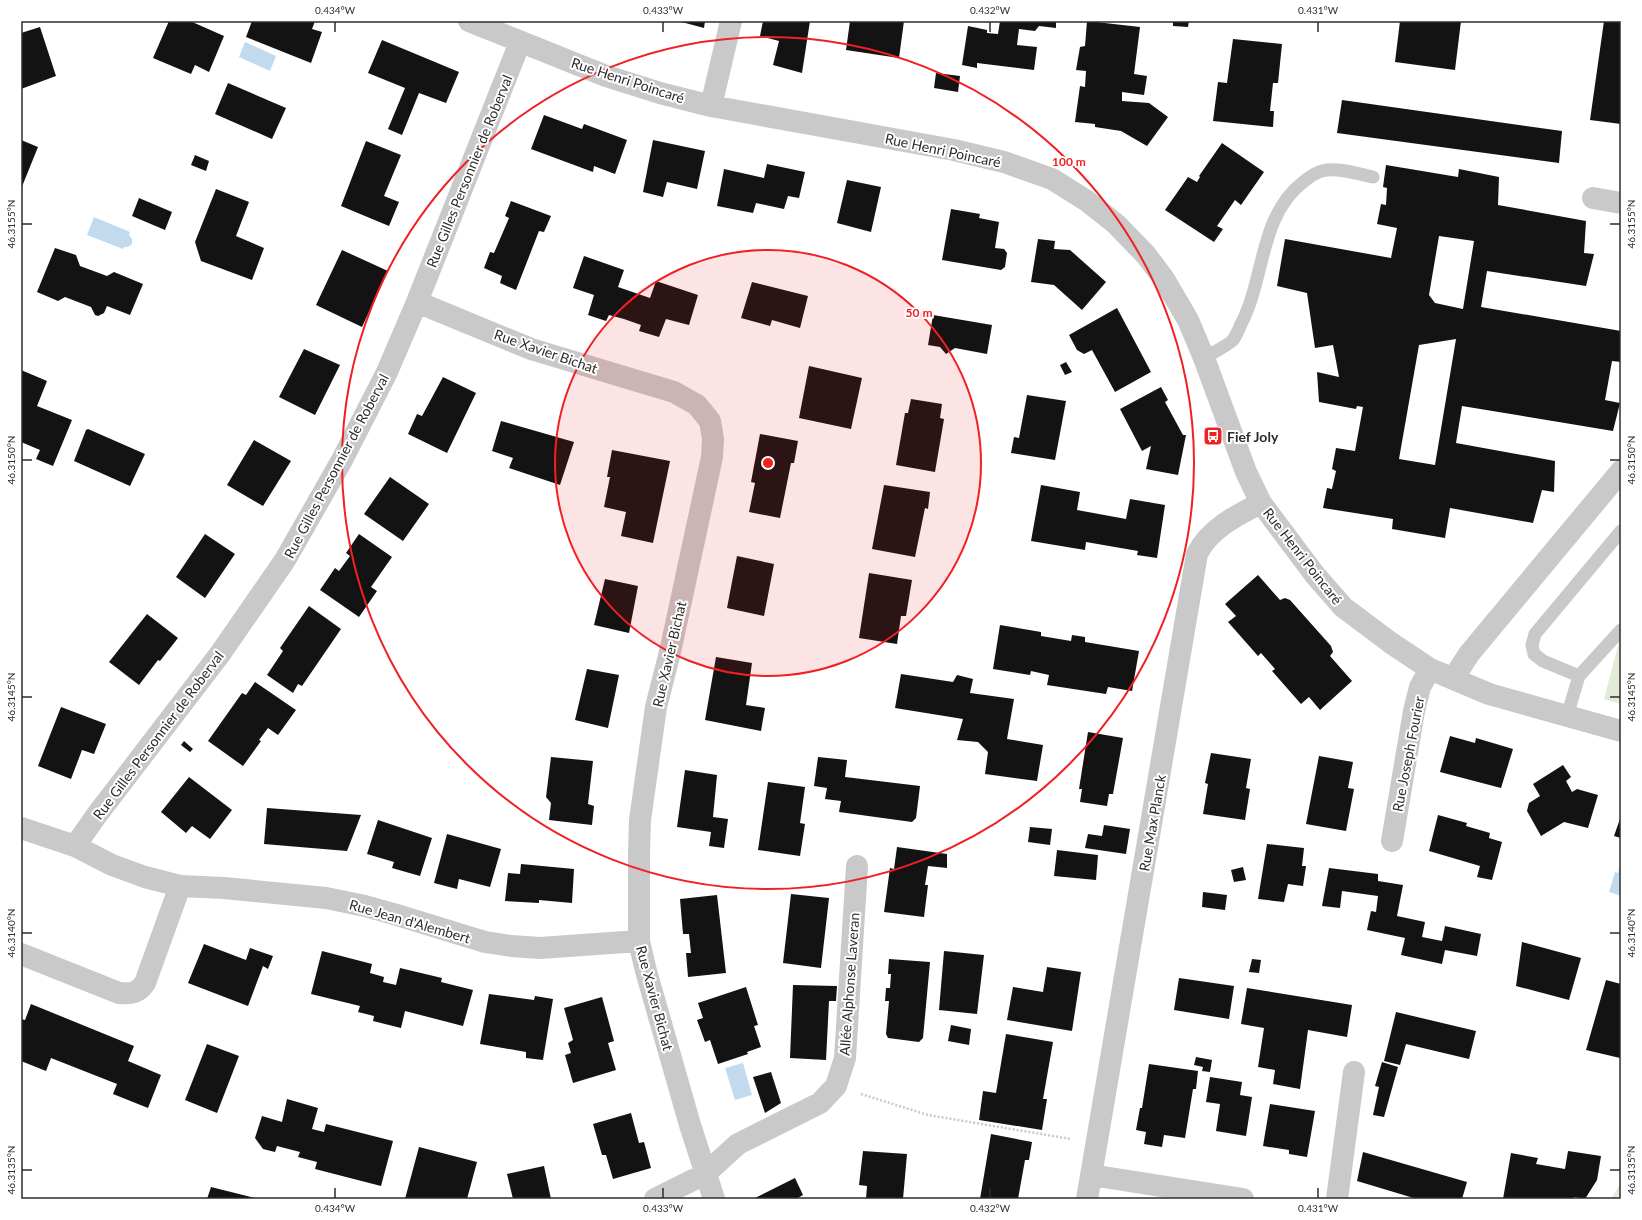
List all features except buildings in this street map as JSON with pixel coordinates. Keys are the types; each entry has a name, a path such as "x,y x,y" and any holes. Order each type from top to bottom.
{"street":[{"name":"Rue Henri Poincaré","path":"469,21 606,76 710,106 954,150 1004,162 1052,180 1088,201 1116,224 1146,255 1164,279 1188,320 1204,358 1246,472 1261,502 1315,575 1343,607 1391,643 1430,669 1489,694 1621,731"},
{"path":"710,106 730,21"},
{"name":"Rue Gilles Personnier de Roberval","path":"75,846 96,816 220,654 285,560 345,453 387,372 417,302 520,42"},
{"path":"1593,198 1621,202"},
{"name":"Rue Xavier Bichat","path":"417,302 531,349 674,392 697,405 710,421 713,439 712,457 670,652 656,707 647,764 640,820 639,941 648,979 705,1174 714,1199"},
{"path":"1453,678 1469,654 1621,470"},
{"name":"Rue Max Planck","path":"1087,1199 1197,554 1202,544 1211,534 1235,517 1261,502"},
{"name":"Rue Joseph Fourier","path":"1392,841 1414,711 1420,687 1430,669"},
{"name":"Rue Jean d'Alembert","path":"21,828 75,846 112,865 145,877 180,886 224,888 326,898 397,914 485,942 540,948 639,941"},
{"name":"Allée Alphonse Laveran","path":"655,1199 705,1174 738,1144 820,1103 836,1086 845,1058 857,866"},
{"path":"21,954 119,993 131,994 140,990 146,983 180,886"},
{"path":"1337,1199 1354,1072"},
{"path":"1091,1175 1161,1192 1243,1199"}],"lane":[{"path":"1204,358 1232,340 1245,317 1255,290 1266,244 1281,206 1292,191 1312,175 1322,170 1336,170 1373,177"},
{"path":"1579,676 1543,661 1534,654 1532,645 1536,634 1621,531"},
{"path":"1567,716 1579,676 1621,630"}],"path":[{"path":"836,1086 928,1115 1097,1143"}],"green space":[{"path":"1621,640 1621,704 1604,699 1619,642"},
{"path":"1621,1183 1621,1199 1611,1199"}],"water":[{"path":"245,42 276,56 270,71 239,57"},
{"path":"94,217 130,232 129,235 132,239 132,244 128,247 124,247 123,249 87,235"},
{"path":"1620,866 1621,896 1609,892 1615,872 1618,873"},
{"path":"743,1063 752,1095 735,1100 725,1068"}],"place":[{"name":"Fief Joly","path":"1213,436"}]}
